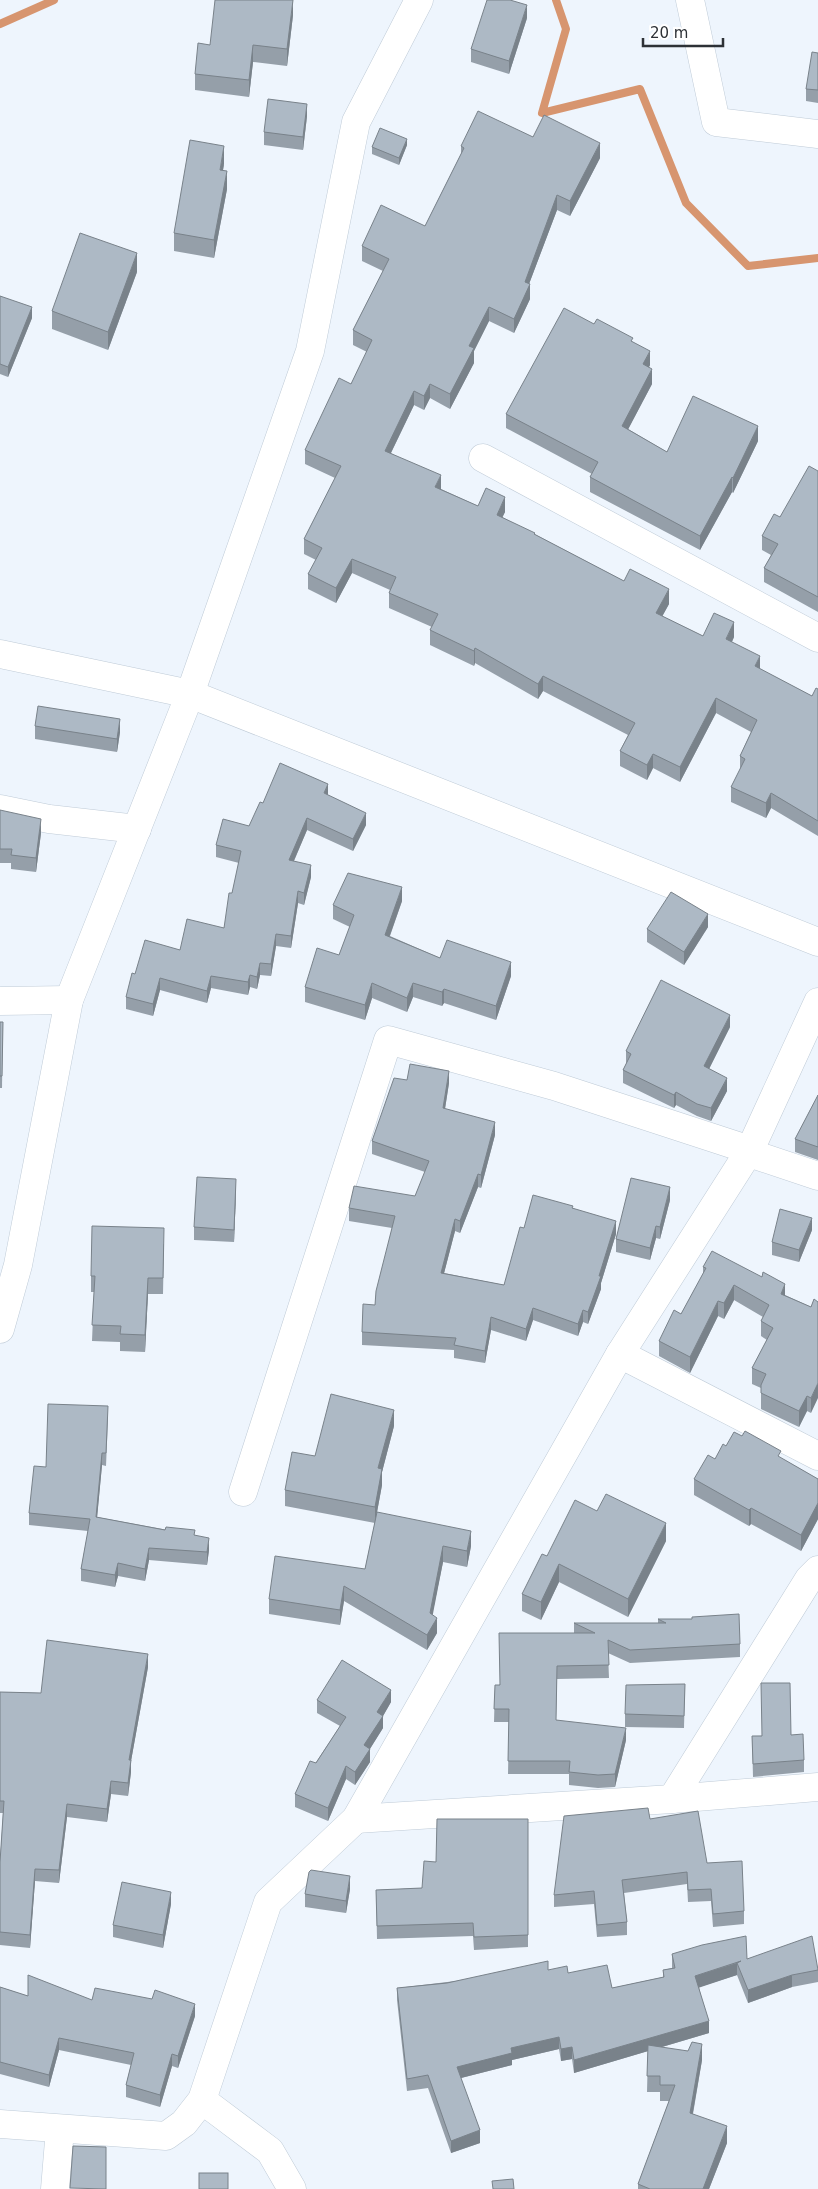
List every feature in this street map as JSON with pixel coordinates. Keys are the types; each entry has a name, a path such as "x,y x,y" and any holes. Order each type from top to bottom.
{"street":[{"path":"0,1328 9,1264 69,1000 190,694 310,351 356,122 419,0"},
{"path":"690,0 716,122 818,134"},
{"path":"483,458 818,638"},
{"path":"0,654 190,694 818,942"},
{"path":"0,809 49,819 137,828"},
{"path":"0,1001 69,1000"},
{"path":"0,2124 166,2136 184,2123 202,2100 268,1902 356,1820 620,1354 750,1151 818,1002"},
{"path":"243,1492 388,1040 554,1086 750,1151 818,1176"},
{"path":"620,1354 818,1456"},
{"path":"672,1799 810,1579 818,1570"},
{"path":"356,1820 672,1799 818,1787"},
{"path":"202,2100 270,2150 292,2189"},
{"path":"55,2189 60,2128"}],"building":[{"path":"215,0 293,0 287,49 253,45 249,80 195,74 198,43 210,45"},
{"path":"487,0 510,0 527,5 509,61 471,49"},
{"path":"812,52 818,53 818,90 806,89"},
{"path":"268,99 307,104 303,137 264,132"},
{"path":"478,111 533,137 544,115 600,143 570,201 557,195 525,282 530,284 514,319 489,307 469,346 474,348 450,394 430,384 424,396 414,391 385,451 441,475 435,487 478,506 486,488 505,497 497,515 535,533 624,581 630,569 669,589 656,613 703,636 714,613 734,622 726,639 760,656 755,666 812,696 816,688 818,689 818,821 771,793 766,803 731,787 745,759 740,756 757,720 716,698 680,767 653,754 647,765 620,751 635,723 543,676 538,684 475,648 474,651 430,630 438,614 389,593 396,577 352,559 336,588 308,574 322,548 304,539 341,466 305,450 339,378 351,384 372,340 353,330 389,259 362,246 381,205 425,226 464,148 461,146"},
{"path":"380,128 407,139 399,158 372,147"},
{"path":"190,140 224,146 220,170 227,171 214,240 174,233"},
{"path":"80,233 137,253 108,332 52,311"},
{"path":"0,296 32,307 8,367 0,364"},
{"path":"564,308 594,324 597,319 633,338 631,341 650,351 643,364 652,369 622,426 667,452 693,396 758,426 733,478 700,536 590,477 598,462 506,414"},
{"path":"809,466 818,471 818,597 764,568 778,544 762,536 774,514 780,517"},
{"path":"38,706 120,719 117,739 35,726"},
{"path":"280,763 328,784 324,793 366,813 353,839 307,818 289,860 311,865 304,893 298,891 291,936 276,934 271,964 260,963 257,977 250,975 248,982 211,976 207,991 160,978 153,1004 126,997 132,973 135,974 145,940 180,950 187,919 224,928 229,893 232,893 241,851 216,845 223,819 249,826 260,802 263,803"},
{"path":"0,810 41,819 36,858 11,855 12,849 0,849"},
{"path":"348,873 402,887 385,935 440,958 447,940 511,962 496,1006 444,989 442,992 413,983 407,998 372,983 365,1005 305,987 317,948 339,955 354,915 333,905"},
{"path":"671,892 708,914 684,952 647,929"},
{"path":"661,980 730,1015 704,1066 727,1078 711,1108 697,1104 676,1092 674,1095 623,1070 631,1054 626,1051"},
{"path":"0,1022 3,1022 2,1076 0,1076"},
{"path":"410,1064 449,1071 443,1108 495,1122 481,1175 478,1174 460,1221 455,1219 441,1273 504,1285 520,1227 524,1228 533,1195 616,1221 599,1276 601,1276 588,1312 583,1310 578,1324 533,1308 526,1329 491,1317 485,1351 454,1345 456,1338 362,1332 363,1304 375,1305 376,1291 395,1216 349,1208 354,1186 415,1196 429,1161 372,1141 394,1078 407,1080"},
{"path":"818,1095 818,1147 795,1139"},
{"path":"197,1177 236,1179 234,1230 194,1227"},
{"path":"631,1178 670,1187 660,1227 656,1226 650,1248 616,1239"},
{"path":"780,1209 812,1218 799,1250 772,1242"},
{"path":"92,1226 164,1228 163,1278 148,1278 145,1335 120,1334 121,1326 92,1325 95,1276 91,1276"},
{"path":"712,1251 762,1277 763,1272 785,1284 781,1294 811,1307 814,1299 818,1302 818,1383 811,1398 807,1396 799,1411 761,1393 761,1385 766,1374 752,1368 773,1328 761,1321 769,1305 734,1285 724,1303 718,1301 690,1357 659,1341 674,1310 681,1314 706,1268 703,1267"},
{"path":"331,1394 394,1410 378,1468 382,1469 375,1507 285,1490 292,1452 315,1456"},
{"path":"48,1404 108,1406 106,1453 102,1453 96,1517 165,1530 166,1527 195,1530 194,1535 209,1538 207,1552 149,1548 145,1569 118,1563 115,1575 81,1569 90,1519 29,1513 34,1466 46,1467"},
{"path":"745,1431 781,1451 778,1456 818,1479 818,1503 801,1535 751,1508 749,1510 694,1479 708,1455 715,1459 723,1444 726,1446 734,1432 742,1436"},
{"path":"606,1494 666,1523 628,1599 559,1564 541,1602 522,1594 542,1554 547,1556 575,1500 597,1511"},
{"path":"377,1512 471,1531 467,1551 443,1546 430,1613 437,1618 427,1635 344,1586 340,1610 269,1599 275,1556 365,1569"},
{"path":"739,1614 740,1644 630,1650 608,1640 609,1665 557,1666 556,1720 626,1728 615,1774 598,1775 569,1772 570,1761 508,1761 509,1709 494,1709 495,1685 500,1685 499,1633 595,1633 574,1623 666,1623 658,1619 692,1619 692,1617"},
{"path":"47,1640 148,1654 129,1760 131,1760 128,1783 111,1781 107,1809 67,1804 59,1870 35,1869 30,1935 0,1932 0,1862 4,1801 0,1801 0,1692 41,1693"},
{"path":"342,1660 391,1690 377,1712 383,1716 364,1745 370,1749 355,1772 346,1766 328,1808 295,1794 310,1761 316,1763 346,1717 317,1700"},
{"path":"761,1683 790,1683 791,1735 803,1734 804,1760 753,1764 752,1736 762,1736"},
{"path":"685,1684 684,1716 625,1714 626,1685"},
{"path":"648,1808 650,1819 698,1811 707,1863 742,1861 744,1911 713,1914 711,1889 688,1890 687,1872 622,1880 627,1922 597,1925 594,1891 554,1895 564,1816"},
{"path":"437,1819 528,1819 528,1935 474,1937 473,1923 377,1926 376,1890 422,1888 424,1861 436,1862"},
{"path":"311,1870 350,1876 346,1901 305,1894"},
{"path":"122,1882 171,1892 163,1935 113,1925"},
{"path":"746,1936 747,1959 812,1936 818,1970 792,1975 748,1990 737,1963 741,1961 695,1976 709,2021 574,2060 572,2047 561,2049 559,2037 511,2048 512,2053 457,2067 480,2130 451,2141 428,2075 407,2079 397,1988 447,1983 548,1961 548,1970 567,1966 568,1973 607,1965 612,1988 664,1977 663,1970 675,1968 672,1954 702,1945"},
{"path":"28,1975 92,2000 95,1988 152,1999 155,1990 195,2004 178,2056 172,2054 160,2095 126,2085 134,2053 59,2038 49,2075 0,2062 0,1987 28,1996"},
{"path":"692,2042 702,2044 690,2113 727,2126 703,2189 650,2189 638,2184 675,2085 660,2085 660,2076 647,2076 648,2045 688,2051"},
{"path":"73,2146 106,2147 106,2189 70,2188"},
{"path":"199,2173 228,2173 228,2189 199,2189"},
{"path":"513,2179 514,2189 493,2189 492,2181"}],"waterway":[{"path":"0,24 54,0"},
{"path":"556,0 566,29 542,113 640,89 686,203 748,266 818,258"}]}
